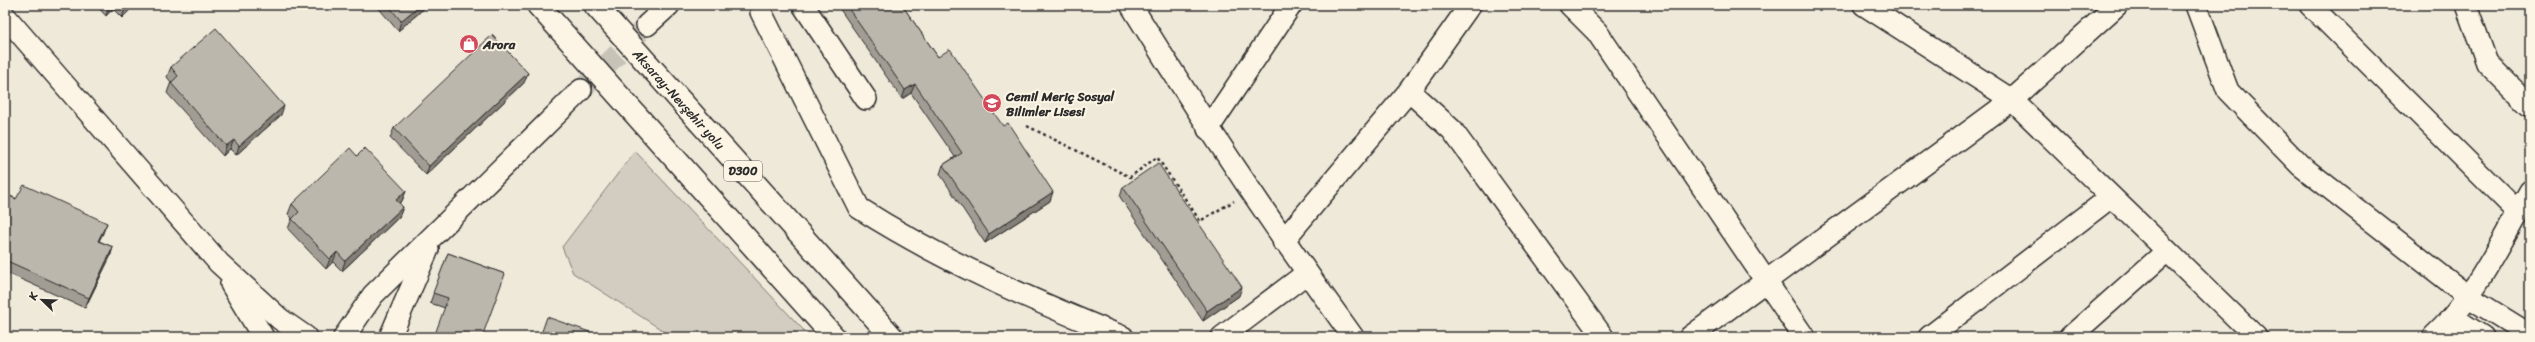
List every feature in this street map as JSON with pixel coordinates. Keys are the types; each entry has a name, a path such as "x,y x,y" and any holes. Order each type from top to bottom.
{"highway":[{"path":"538,5 834,337"},
{"name":"Aksaray-Nevşehir yolu","path":"595,5 892,337"}],"street":[{"path":"647,25 669,5"},
{"path":"761,5 761,12 858,208 884,225 1017,294 1123,337"},
{"path":"804,5 866,99"},
{"path":"1131,5 1208,129 1250,192 1283,241 1353,337"},
{"path":"1208,129 1291,5"},
{"path":"1283,241 1409,91 1470,5"},
{"path":"1570,5 1597,32 1804,337"},
{"path":"1864,5 2012,100 2256,337"},
{"path":"1690,337 2012,100 2118,5"},
{"path":"2196,5 2228,90 2300,165 2469,297 2530,335"},
{"path":"2310,5 2518,212"},
{"path":"2466,5 2487,63 2530,106"},
{"path":"5,16 219,263 280,319 306,337"},
{"path":"344,337 373,295 432,239 581,90"},
{"path":"1409,91 1452,130 1603,337"},
{"path":"2433,337 2454,318 2469,297 2530,191"},
{"path":"1929,337 2111,197"},
{"path":"390,337 432,239"},
{"path":"2070,337 2168,251"},
{"path":"219,263 263,337"},
{"path":"1222,337 1307,273"},
{"path":"2454,318 2483,337"}],"path":[{"path":"1026,126 1130,177 1157,157 1200,221 1250,192"}],"shaded area":[{"path":"635,151 810,337 673,337 573,273 562,247"}],"building":[{"path":"122,5 129,5 125,8"},
{"path":"388,5 420,5 401,21"},
{"path":"846,5 902,5 938,57 950,49 1003,126 1008,123 1053,192 989,234 943,165 962,153 915,84 905,90"},
{"path":"216,28 284,106 239,146 234,140 226,146 171,83 178,76 171,67"},
{"path":"492,35 528,73 429,166 394,128"},
{"path":"350,148 357,156 365,148 406,191 396,200 403,207 345,261 337,252 330,259 292,219 299,212 292,204"},
{"path":"1158,163 1242,287 1207,311 1123,187"},
{"path":"24,185 107,223 98,241 113,247 89,298 5,260 5,194 16,199"},
{"path":"448,253 505,274 482,337 434,337 448,298 433,293"},
{"path":"547,317 604,337 540,337"}],"tunnel":[{"path":"581,90 647,25"}],"place":[{"name":"Arora","path":"469,44"},
{"name":"Cemil Meriç Sosyal Bilimler Lisesi","path":"992,103"}]}
